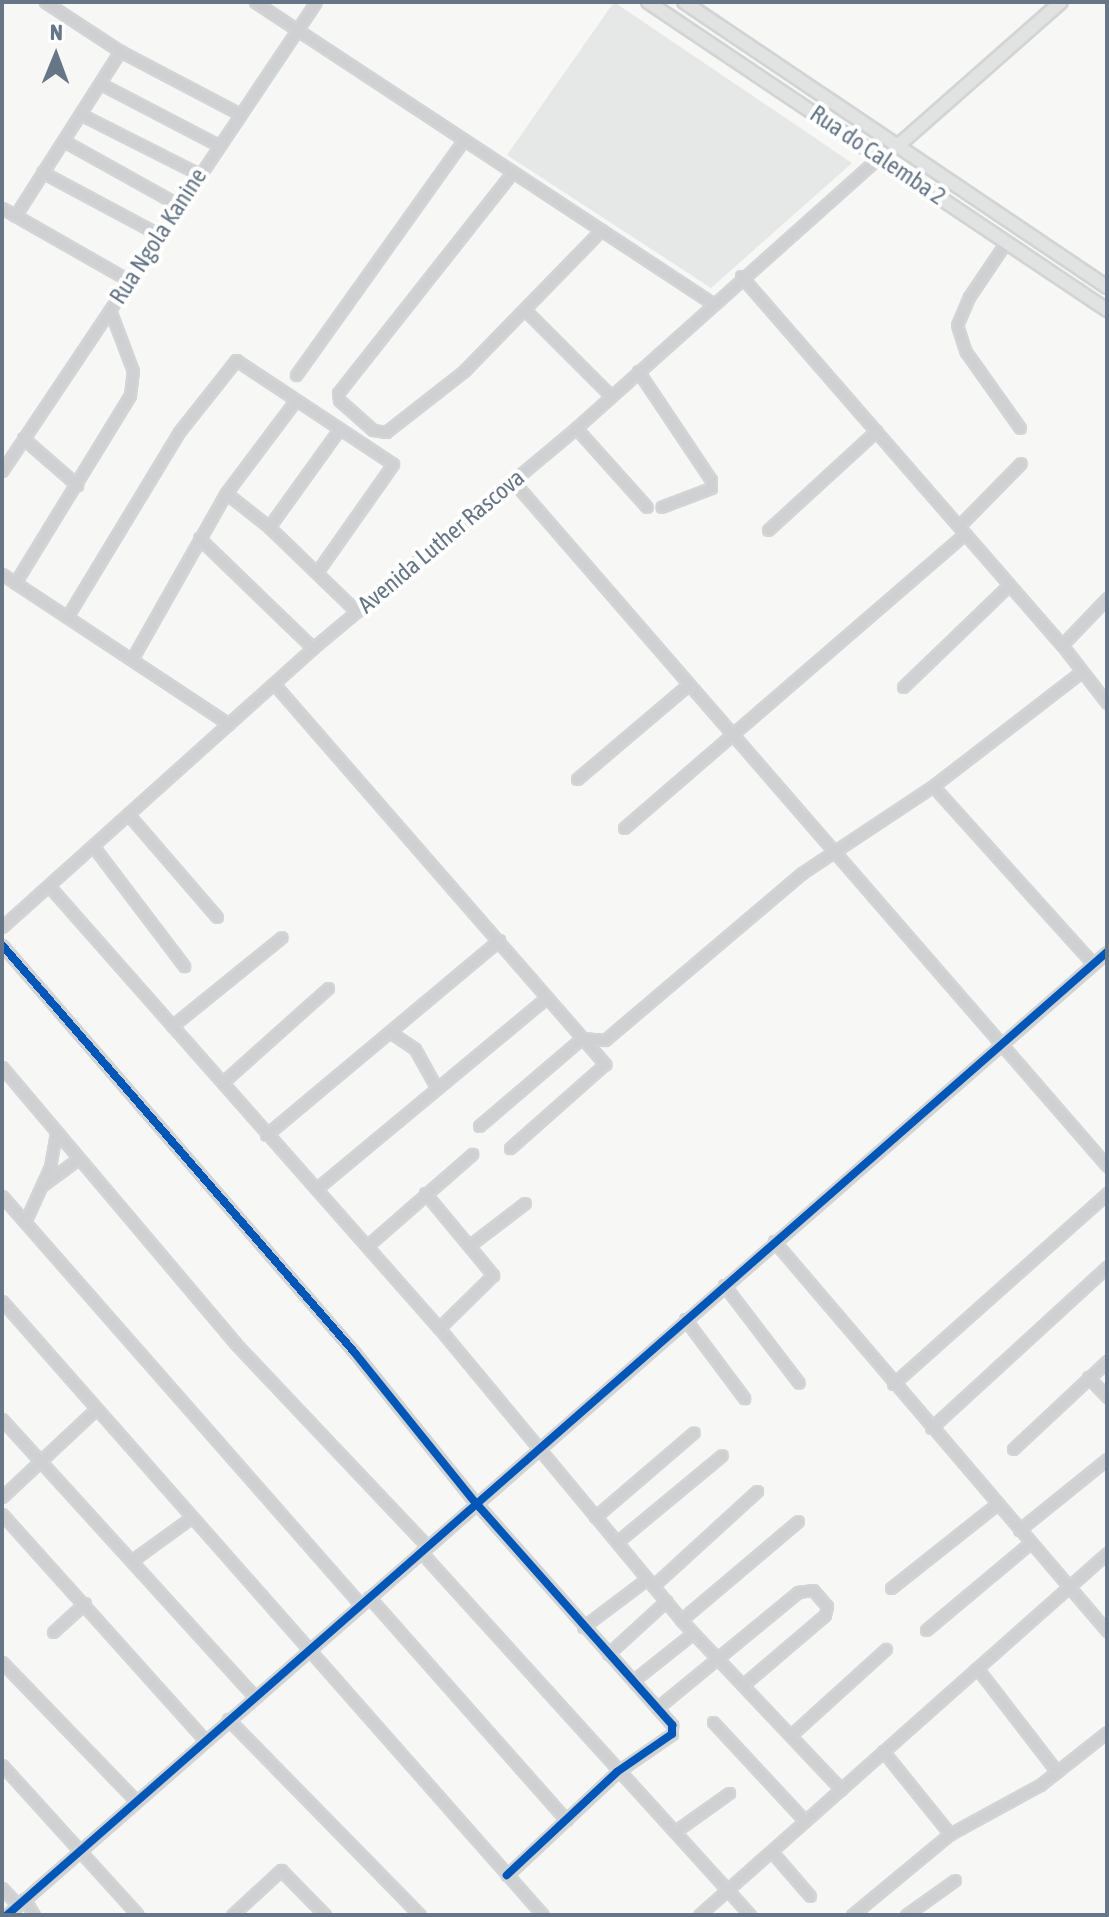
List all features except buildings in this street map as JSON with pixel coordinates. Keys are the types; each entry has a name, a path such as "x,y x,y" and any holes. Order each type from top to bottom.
{"main road":[{"name":"Rua do Calemba 2","path":"648,2 1107,310"},
{"name":"Rua do Calemba 2","path":"684,2 901,143 1107,287"},
{"path":"901,143 1061,2"}],"street":[{"path":"45,2 120,51 240,114"},
{"path":"255,2 462,142 712,303"},
{"name":"Rua Ngola Kanine","path":"2,471 316,2"},
{"path":"15,216 120,51"},
{"path":"101,84 218,145"},
{"path":"82,115 199,174"},
{"path":"64,141 179,205"},
{"path":"296,375 462,142"},
{"name":"Avenida Luther Rascova","path":"2,927 313,648 576,428 741,276 880,156"},
{"path":"42,172 158,234"},
{"path":"511,174 337,397 373,430 386,432 464,371 527,312 601,230"},
{"path":"2,208 130,281"},
{"path":"1006,242 969,297 957,325 966,352 1020,428"},
{"path":"741,276 1062,645 1107,703"},
{"path":"15,583 119,420 133,381 110,310"},
{"path":"527,312 611,396"},
{"path":"67,617 166,453 233,362 244,362 338,431 393,464 394,470 317,572"},
{"path":"638,371 711,480 711,488 661,507"},
{"path":"132,659 226,493 295,401"},
{"path":"576,428 647,507"},
{"path":"269,527 338,431"},
{"path":"768,530 876,431"},
{"path":"23,438 77,485"},
{"path":"624,828 962,530 1021,463"},
{"path":"512,480 1107,1166"},
{"path":"226,493 269,527 357,612"},
{"path":"199,538 313,648"},
{"path":"2,574 229,724"},
{"path":"903,687 1009,585"},
{"path":"1062,645 1107,598"},
{"path":"479,1126 582,1038 605,1040 802,873 933,786 1081,672"},
{"path":"275,685 606,1067 510,1148"},
{"path":"577,779 688,685"},
{"path":"933,786 1093,964"},
{"path":"128,814 217,917"},
{"path":"93,846 184,966"},
{"path":"49,886 439,1328 681,1620 841,1789"},
{"path":"172,1026 282,937"},
{"path":"266,1135 499,940"},
{"path":"2,945 405,1413 475,1502 672,1725 672,1734 617,1772 507,1875"},
{"path":"7,1915 475,1502 1107,952"},
{"path":"223,1082 328,988"},
{"path":"316,1189 435,1085 546,998"},
{"path":"390,1032 415,1049 435,1085"},
{"path":"2,1067 235,1343 424,1549 617,1772 677,1830 750,1915"},
{"path":"25,1222 44,1184 56,1132"},
{"path":"367,1246 472,1154"},
{"path":"44,1184 78,1159"},
{"path":"425,1193 490,1270 491,1279 439,1328"},
{"path":"893,1384 1107,1193"},
{"path":"2,1196 360,1604"},
{"path":"470,1245 525,1203"},
{"path":"774,1241 1107,1631"},
{"path":"931,1428 1107,1267"},
{"path":"724,1285 799,1383"},
{"path":"2,1301 189,1519 543,1915"},
{"path":"685,1319 744,1398"},
{"path":"1013,1449 1107,1361"},
{"path":"1088,1377 1107,1397"},
{"path":"2,1497 95,1410"},
{"path":"2,1419 134,1559 254,1696"},
{"path":"595,1517 694,1432"},
{"path":"617,1542 722,1455"},
{"path":"1019,1530 1107,1459"},
{"path":"583,1627 650,1583 757,1491"},
{"path":"891,1588 997,1504"},
{"path":"2,1514 205,1740"},
{"path":"134,1559 189,1519"},
{"path":"681,1620 798,1521"},
{"path":"926,1630 1030,1543"},
{"path":"699,1915 1107,1553"},
{"path":"657,1708 798,1592 813,1590 827,1606 825,1615 744,1684"},
{"path":"369,1597 566,1820"},
{"path":"608,1654 666,1601"},
{"path":"53,1632 85,1603"},
{"path":"634,1680 693,1633"},
{"path":"791,1735 886,1649"},
{"path":"2,1662 136,1801"},
{"path":"977,1668 1057,1772"},
{"path":"228,1719 412,1912"},
{"path":"713,1722 805,1821"},
{"path":"852,1915 950,1834 1057,1772 1107,1732"},
{"path":"883,1751 950,1834"},
{"path":"2,1765 82,1848 138,1915"},
{"path":"677,1830 729,1793"},
{"path":"772,1852 810,1896"},
{"path":"239,1913 281,1870 325,1915"},
{"path":"906,1915 955,1880"},
{"path":"2,1888 34,1915"}],"shaded area":[{"path":"614,2 852,163 711,288 507,155"}],"cycle path":[{"path":"2,945 355,1353 475,1502 672,1725 672,1734 617,1772 507,1875"},
{"path":"7,1915 1107,952"}]}
